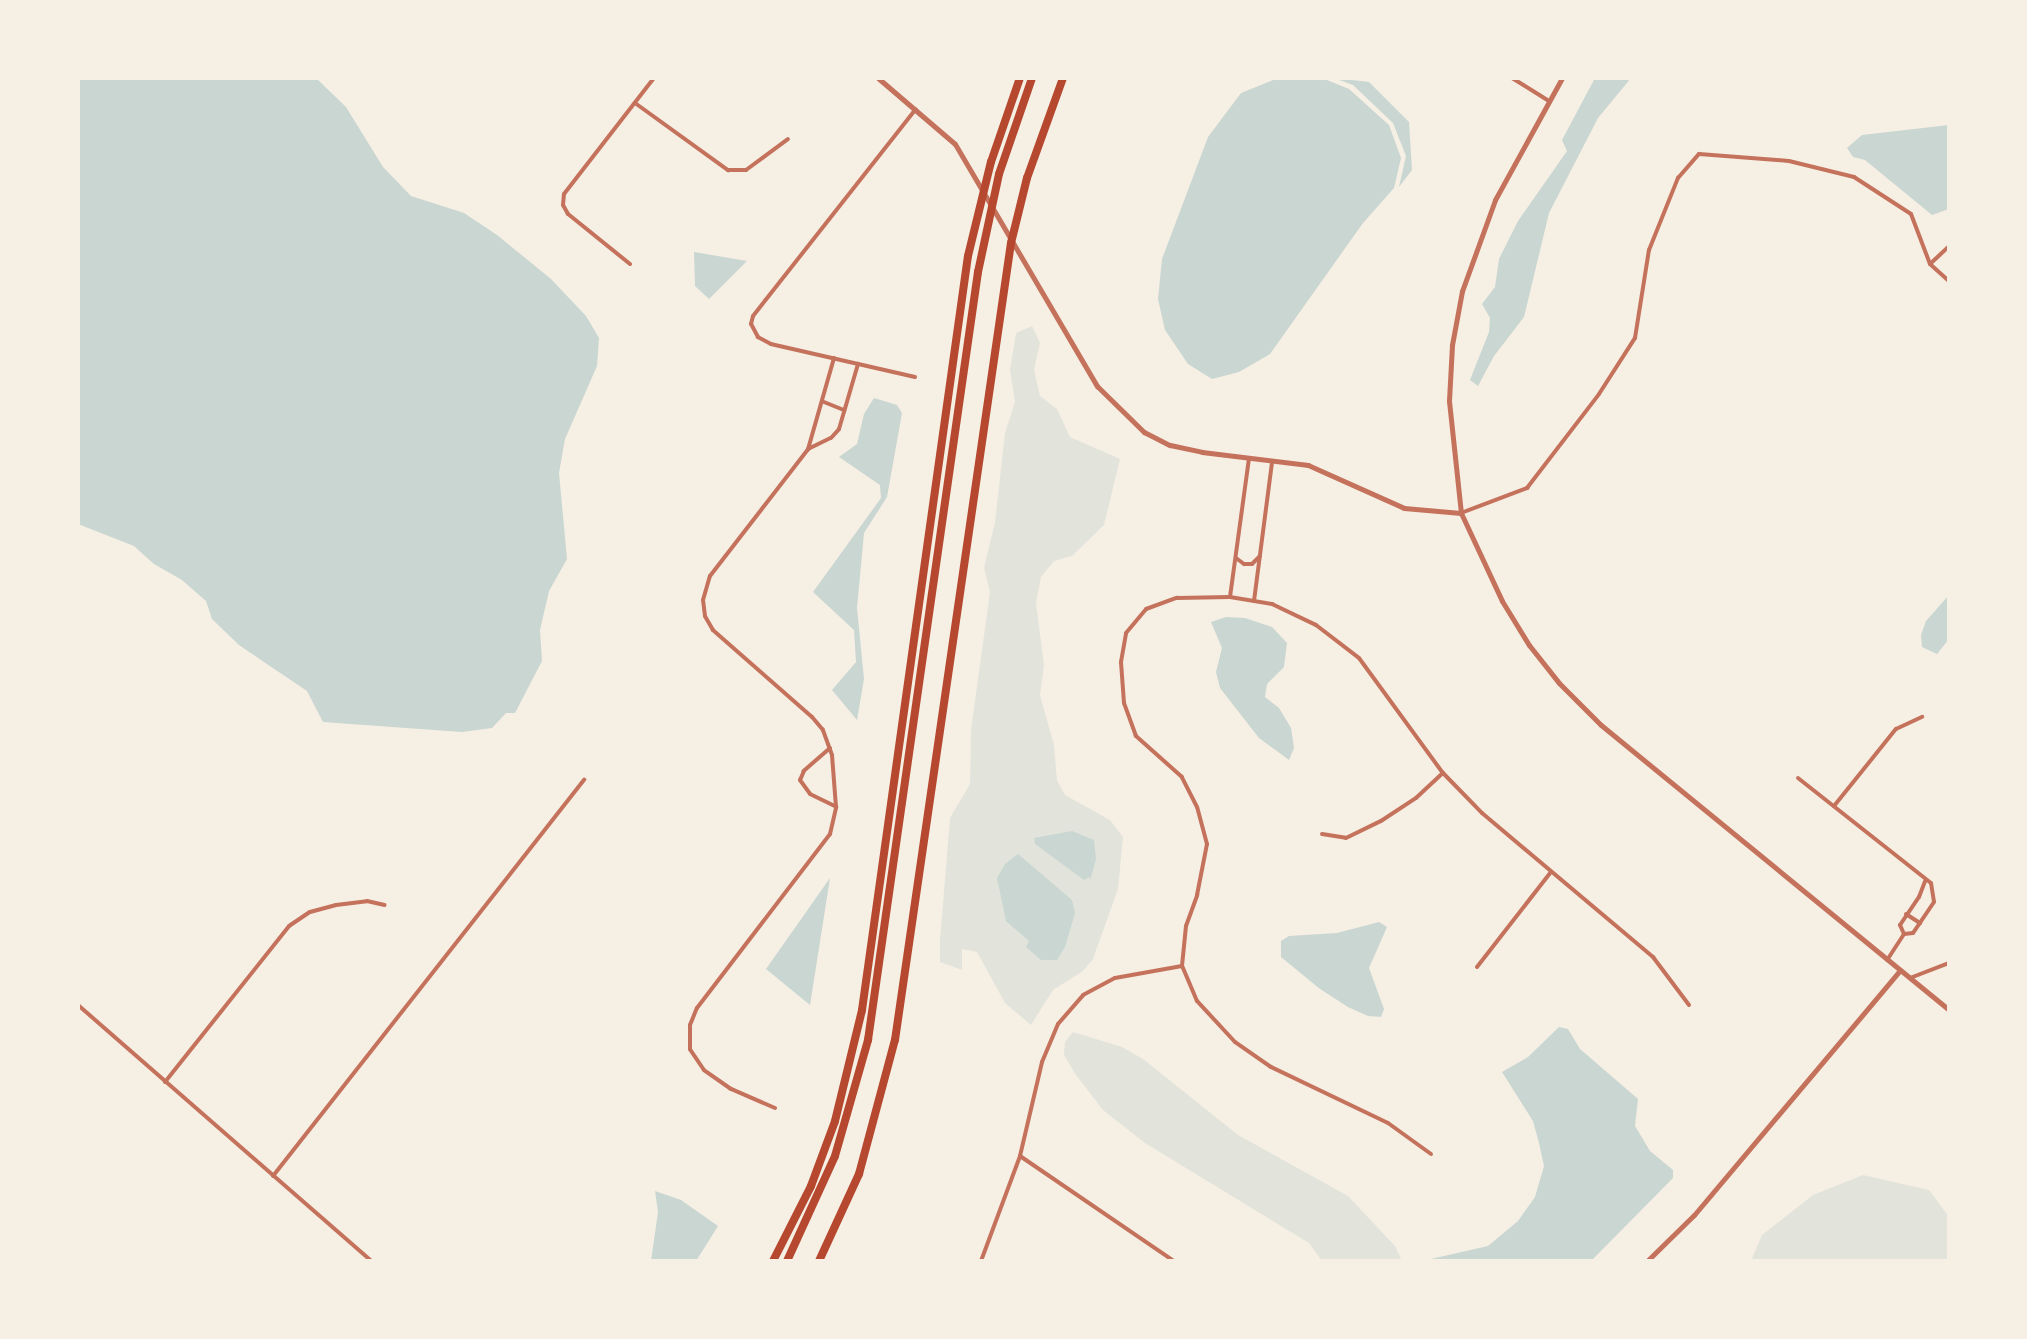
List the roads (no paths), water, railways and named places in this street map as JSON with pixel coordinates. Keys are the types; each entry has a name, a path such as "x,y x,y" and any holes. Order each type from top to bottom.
{"highway":[{"path":"773,1261 824,1152 847,1079 862,1010 968,256 1001,131 1020,78"},
{"path":"787,1261 835,1156 860,1074 875,1005 978,272 1008,144 1032,78"},
{"path":"819,1261 859,1174 895,1040 999,313 1027,178 1063,78"}],"street":[{"path":"630,264 568,214 563,205 564,194 654,78"},
{"path":"878,78 955,144 1097,386 1124,416 1170,445 1249,459 1308,465 1404,508 1461,513 1527,488 1599,394 1635,338 1649,250 1678,178 1699,154 1789,161 1854,177 1911,214 1930,264 1949,281"},
{"path":"1512,78 1549,101"},
{"path":"1562,78 1495,200 1462,291 1452,345 1449,401 1461,513 1502,601 1529,645 1559,683 1601,725 1949,1010"},
{"path":"635,103 728,170 746,170 788,139"},
{"path":"915,377 763,340 753,331 753,316 916,109"},
{"path":"1930,264 1949,246"},
{"path":"775,1108 731,1089 704,1070 690,1049 690,1025 697,1008 825,842 836,807 830,748 823,730 812,717 713,630 703,607 704,590 710,576 808,449 824,402 834,358"},
{"path":"808,449 836,433 858,364"},
{"path":"824,402 845,410"},
{"path":"1230,597 1249,459"},
{"path":"1254,601 1272,462"},
{"path":"1236,558 1244,564 1252,564 1260,556"},
{"path":"1431,1154 1388,1123 1271,1067 1235,1042 1197,1001 1182,966 1186,926 1197,895 1207,844 1197,807 1182,777 1136,736 1124,703 1121,662 1126,633 1146,609 1177,598 1230,597 1272,604 1316,625 1359,658 1443,773 1482,813 1653,957 1689,1005"},
{"path":"1834,806 1896,729 1922,717"},
{"path":"830,748 804,771 800,780 810,794 836,807"},
{"path":"1322,834 1346,838 1381,821 1416,798 1443,773"},
{"path":"1798,778 1931,883 1934,902 1913,933 1904,934"},
{"path":"273,1176 584,780"},
{"path":"1477,967 1551,872"},
{"path":"1904,934 1900,925 1919,897 1925,881"},
{"path":"165,1082 289,926 310,912 336,905 367,901 385,905"},
{"path":"1906,914 1920,923"},
{"path":"1887,960 1904,934"},
{"path":"1910,978 1949,963"},
{"path":"981,1261 1020,1156 1042,1062 1058,1024 1083,995 1115,978 1182,966"},
{"path":"1647,1261 1694,1215 1900,970"},
{"path":"78,1005 371,1261"},
{"path":"1020,1156 1174,1261"}]}
